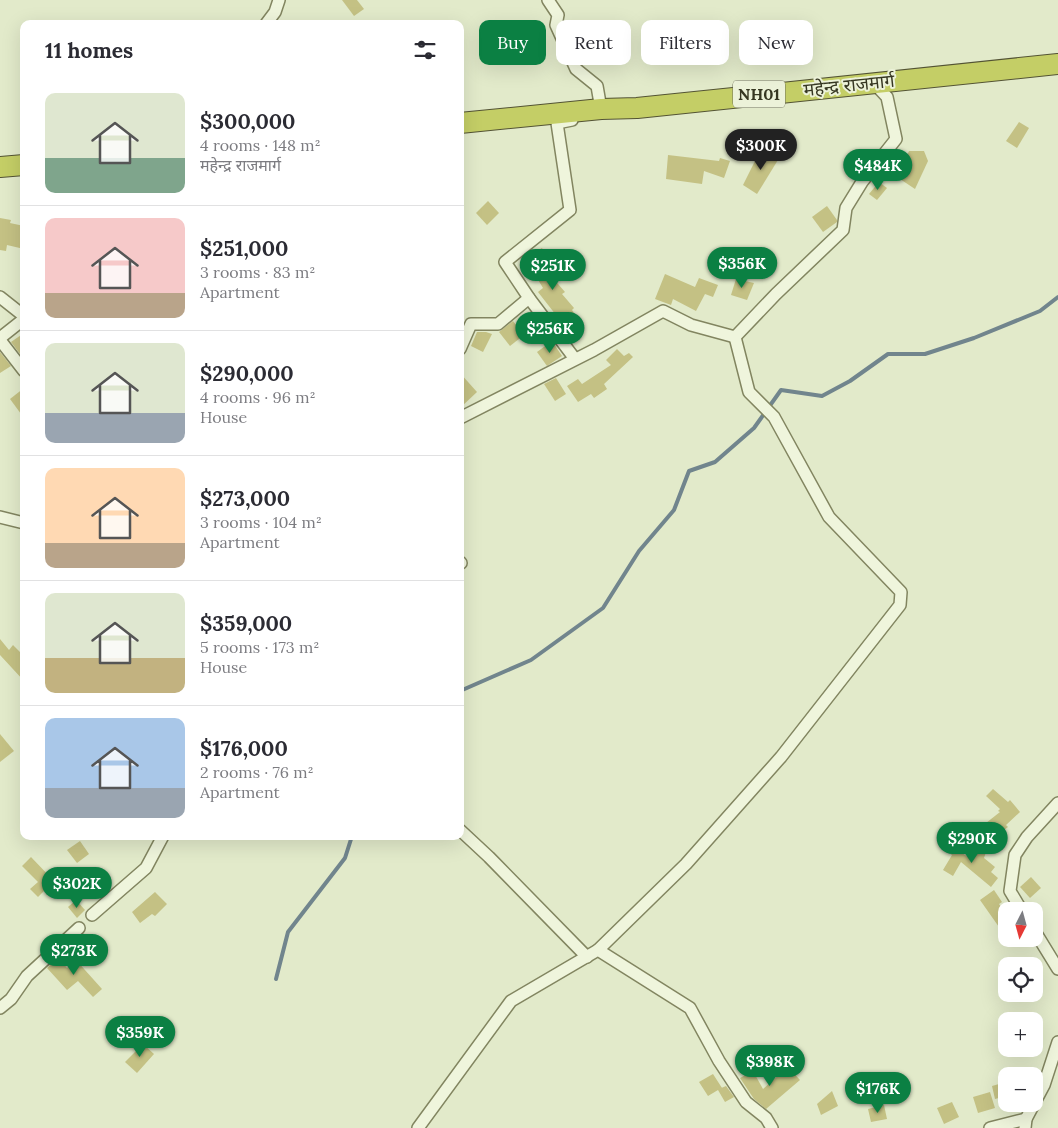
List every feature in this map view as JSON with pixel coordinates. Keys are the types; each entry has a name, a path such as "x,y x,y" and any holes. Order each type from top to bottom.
{"highway":[{"name":"महेन्द्र राजमार्ग","path":"464,122 601,109 637,108 1058,64"},
{"path":"0,167 20,165"}],"street":[{"path":"269,20 280,0"},
{"path":"548,0 558,15 556,25 576,69 597,86 601,109"},
{"path":"735,337 776,294 843,230 846,208 862,182 896,139 888,97 873,82"},
{"path":"575,359 529,298 505,262 570,210 558,123 637,108"},
{"path":"0,297 20,314"},
{"path":"464,340 471,324 498,324 529,298"},
{"path":"464,416 575,359 663,310 691,325 735,337"},
{"path":"20,322 0,339 20,365"},
{"path":"418,1128 511,1002 598,950 686,864 781,757 900,605 901,592 829,517 774,417 749,392 735,337"},
{"path":"0,517 20,522"},
{"path":"1017,902 1010,891 1015,854 1027,837 1058,804"},
{"path":"464,834 588,957"},
{"path":"92,915 146,868 161,840"},
{"path":"0,1008 12,999 26,976 79,928"},
{"path":"1043,945 1058,969"},
{"path":"598,950 690,1008 719,1061 746,1102 766,1118 772,1128"},
{"path":"990,1128 1026,1123 1044,1085 1058,1042"}],"building":[{"path":"342,0 357,0 364,9 354,16"},
{"path":"1019,122 1029,128 1017,148 1006,141"},
{"path":"909,151 924,151 928,161 915,189 897,177"},
{"path":"759,153 781,155 757,194 743,185"},
{"path":"668,155 719,161 720,158 730,161 724,178 704,171 702,184 666,179"},
{"path":"879,182 887,188 877,200 869,194"},
{"path":"488,201 499,213 487,225 476,213"},
{"path":"827,206 837,222 823,232 812,217"},
{"path":"0,218 11,220 10,223 20,225 20,248 7,245 6,251 0,250"},
{"path":"542,248 551,264 545,269 565,292 562,294 574,308 572,310 582,324 570,333 538,292 543,288 525,258"},
{"path":"665,274 695,287 699,278 718,285 713,297 705,294 696,311 673,299 671,305 655,299"},
{"path":"736,279 754,283 747,300 731,295"},
{"path":"513,321 524,335 510,346 499,332"},
{"path":"477,332 492,334 483,352 471,346"},
{"path":"20,336 20,354 11,342"},
{"path":"552,341 562,356 547,366 537,352"},
{"path":"617,349 624,356 629,353 633,357 604,384 607,389 594,398 591,394 578,402 567,386 578,379 582,384 611,365 606,360"},
{"path":"0,352 11,366 0,373"},
{"path":"464,377 477,392 464,404"},
{"path":"556,378 566,394 555,401 544,384"},
{"path":"20,391 20,413 10,399"},
{"path":"0,639 9,650 13,645 20,652 20,677 0,655"},
{"path":"0,734 14,751 0,762"},
{"path":"993,789 1008,802 1010,800 1020,812 1006,825 1008,827 996,836 986,823 1000,812 998,811 1000,809 986,796"},
{"path":"80,841 89,854 77,863 67,850"},
{"path":"976,844 987,849 984,858 995,867 991,872 998,878 991,887 961,862 953,876 943,870 952,855 947,851 950,846 970,858"},
{"path":"31,857 54,881 38,897 30,889 38,882 22,866"},
{"path":"1031,877 1041,888 1030,898 1020,887"},
{"path":"994,890 1002,902 998,902 998,926 980,900"},
{"path":"155,892 167,904 155,916 152,914 140,923 132,912"},
{"path":"76,900 85,910 77,918 68,907"},
{"path":"58,958 67,968 76,960 102,989 93,997 78,981 67,990 47,968"},
{"path":"143,1044 154,1054 137,1073 125,1062"},
{"path":"788,1067 800,1080 766,1109 754,1099 740,1078 753,1071 763,1089"},
{"path":"713,1074 722,1088 726,1086 734,1097 725,1102 718,1090 708,1096 699,1082"},
{"path":"998,1084 998,1098 995,1099 992,1086"},
{"path":"832,1091 838,1106 821,1115 817,1104"},
{"path":"990,1092 995,1108 978,1113 973,1097"},
{"path":"952,1102 959,1117 944,1124 937,1108"},
{"path":"884,1105 887,1119 871,1122 868,1109"}],"waterway":[{"path":"464,689 531,660 603,608 639,551 674,510 689,471 715,462 754,428 781,390 822,396 850,381 888,354 925,354 974,338 1040,311 1058,297"},
{"path":"276,979 288,932 345,858 351,840"}]}
